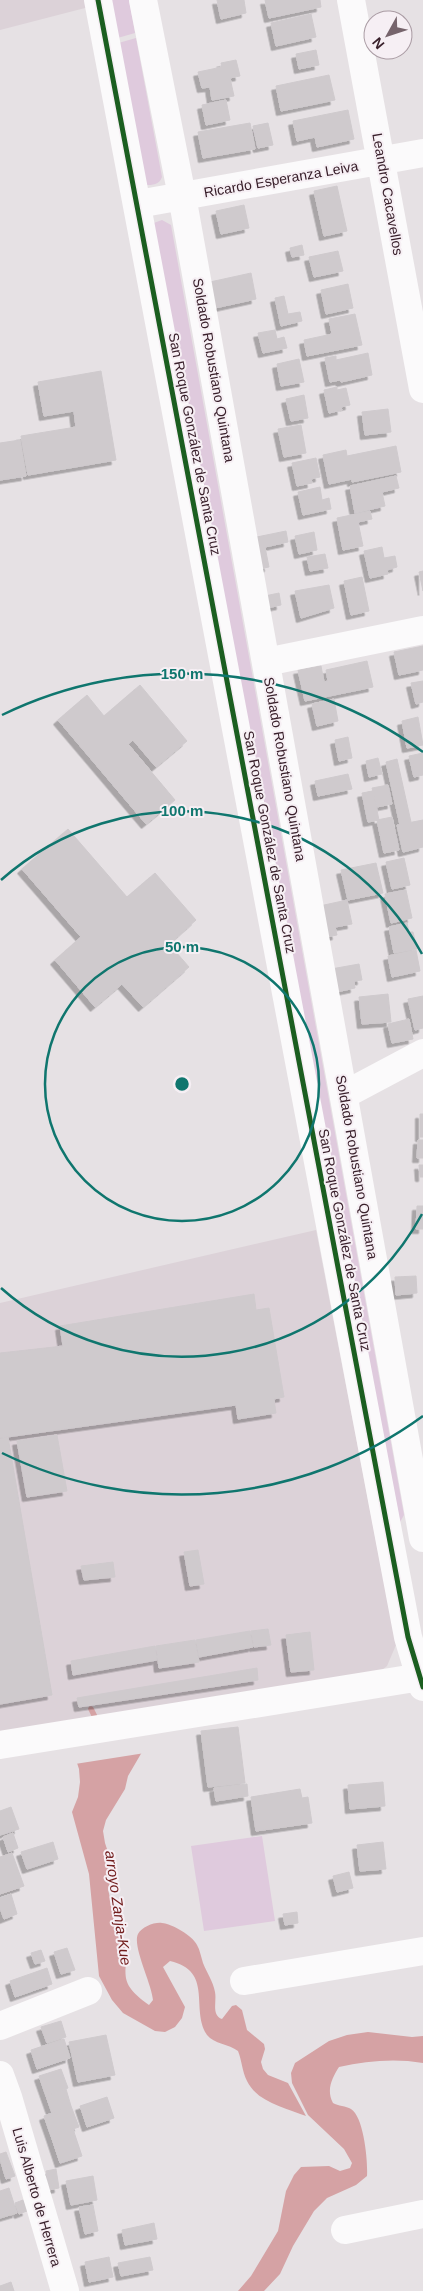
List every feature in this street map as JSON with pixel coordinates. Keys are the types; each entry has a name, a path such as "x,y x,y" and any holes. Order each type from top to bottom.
{"street":[{"name":"San Roque González de Santa Cruz","path":"98,0 415,1625 422,1679"},
{"name":"Soldado Robustiano Quintana","path":"143,0 182,196 423,1538"},
{"name":"Leandro Cacavellos","path":"351,0 423,389"},
{"name":"Ricardo Esperanza Leiva","path":"138,204 423,153"},
{"path":"266,662 423,630"},
{"path":"344,1096 423,1053"},
{"path":"0,1744 67,1735 153,1718 422,1679"},
{"path":"244,1980 423,1951"},
{"path":"0,2026 88,1991"},
{"name":"Luis Alberto de Herrera","path":"0,2075 65,2291"},
{"path":"345,2230 423,2214"}],"shaded area":[{"path":"0,0 87,0 89,7 0,30"},
{"path":"107,0 129,0 135,33 114,39"},
{"path":"136,38 162,177 157,183 151,185 145,185 115,44"},
{"path":"162,220 171,225 404,1515 400,1522 151,224"},
{"path":"316,1230 396,1645 387,1666 382,1670 0,1736 0,1303"},
{"path":"72,1748 142,1752 128,1776 125,1789 106,1820 103,1831 114,1870 108,1889 118,1936 128,1947 126,1980 129,1986 133,1992 149,2005 153,2000 138,1947 138,1934 142,1929 152,1924 162,1923 186,1934 198,1947 213,1984 215,2011 222,2019 232,2006 236,2005 242,2010 247,2030 264,2044 265,2049 261,2062 263,2069 268,2075 288,2083 306,2116 273,2103 258,2094 247,2081 238,2051 207,2035 202,2025 197,1982 192,1973 184,1966 170,1961 163,1967 185,2007 182,2018 175,2027 165,2032 155,2031 123,2013 112,2000 99,1976 89,1874 72,1812 78,1797 80,1782 79,1769"},
{"path":"262,1836 275,1921 204,1931 191,1846"},
{"path":"368,2032 412,2037 423,2036 423,2063 391,2060 360,2063 339,2067 334,2075 330,2089 331,2098 333,2103 351,2109 359,2121 366,2151 367,2176 356,2185 327,2198 314,2211 293,2246 280,2274 264,2291 238,2291 251,2276 278,2231 286,2191 294,2175 301,2167 329,2166 340,2171 350,2168 352,2163 344,2149 308,2115 292,2083 291,2073 295,2063 329,2041 347,2035"}],"pier":[{"path":"144,1736 145,1753 75,1764 70,1748"}],"building":[{"path":"217,0 244,0 246,13 221,19"},
{"path":"265,0 320,0 321,7 269,18"},
{"path":"311,14 316,37 276,46 271,23"},
{"path":"316,50 319,65 299,69 296,54"},
{"path":"236,60 240,76 230,78 234,96 212,100 210,87 202,88 198,72 222,67 221,63"},
{"path":"329,75 335,100 281,111 276,86"},
{"path":"226,100 230,120 206,125 202,105"},
{"path":"348,110 354,139 317,147 315,137 297,141 293,121"},
{"path":"250,123 255,149 203,158 198,132"},
{"path":"268,123 273,145 258,148 253,126"},
{"path":"337,186 347,231 324,236 314,191"},
{"path":"244,205 249,228 221,234 216,211"},
{"path":"302,245 304,255 292,257 290,248"},
{"path":"338,251 343,271 314,277 309,257"},
{"path":"251,273 256,299 215,308 210,282"},
{"path":"348,284 353,308 326,314 321,290"},
{"path":"284,296 288,314 300,312 302,321 281,326 275,298"},
{"path":"355,314 362,345 307,356 304,340 332,334 329,319"},
{"path":"275,330 277,339 284,337 287,348 263,353 258,333"},
{"path":"368,353 372,375 341,382 340,380 330,382 325,358 336,356 336,360"},
{"path":"299,359 304,382 281,386 277,364"},
{"path":"101,371 116,460 28,475 21,436 76,427 74,411 44,416 38,382"},
{"path":"337,387 337,390 346,388 350,405 341,407 342,410 329,413 324,390"},
{"path":"304,395 308,418 291,421 286,399"},
{"path":"388,409 391,432 365,435 362,412"},
{"path":"301,425 306,453 284,457 278,429"},
{"path":"20,440 26,476 0,480 0,443"},
{"path":"396,446 401,472 352,482 352,479 329,484 323,455 346,450 347,456"},
{"path":"316,458 320,477 311,479 312,483 297,486 292,463"},
{"path":"396,476 399,488 382,492 385,506 355,513 350,486"},
{"path":"320,487 322,500 329,498 331,509 303,515 298,492"},
{"path":"370,511 372,519 358,522 363,546 343,550 337,518"},
{"path":"286,531 288,542 265,547 269,567 254,570 247,539"},
{"path":"314,532 317,550 299,554 295,536"},
{"path":"382,547 384,558 395,556 397,567 387,570 388,574 370,578 364,551"},
{"path":"325,554 328,568 310,571 307,557"},
{"path":"423,571 423,591 419,572"},
{"path":"362,577 369,611 351,615 344,581"},
{"path":"329,585 334,608 301,618 295,591"},
{"path":"279,593 281,605 262,609 260,597"},
{"path":"423,646 423,670 399,675 394,652"},
{"path":"367,661 373,687 305,701 298,670 321,666 324,682 328,681 326,670"},
{"path":"423,681 423,702 416,704 411,683"},
{"path":"140,685 187,741 156,767 133,740 128,744 175,800 146,824 58,720 87,695 104,716"},
{"path":"334,699 338,721 317,726 312,704"},
{"path":"418,717 423,745 407,748 402,721"},
{"path":"348,737 352,758 339,761 335,740"},
{"path":"423,753 423,775 414,777 409,756"},
{"path":"378,758 382,774 369,777 366,761"},
{"path":"397,759 411,822 400,825 386,762"},
{"path":"348,774 352,789 318,796 315,781"},
{"path":"388,785 392,804 377,807 372,788"},
{"path":"373,791 379,820 368,822 362,793"},
{"path":"392,817 399,850 384,853 377,820"},
{"path":"423,820 423,847 403,852 397,825"},
{"path":"68,829 127,897 155,873 196,920 169,944 189,967 143,1007 122,984 95,1007 55,960 81,937 22,869"},
{"path":"404,858 410,885 392,889 386,862"},
{"path":"376,863 383,893 348,900 341,870"},
{"path":"406,890 412,918 391,923 385,894"},
{"path":"347,900 352,924 335,927 337,935 322,938 315,907"},
{"path":"407,923 409,932 413,932 417,949 394,953 389,927"},
{"path":"416,950 420,971 392,977 388,956"},
{"path":"359,964 362,980 354,981 355,988 336,992 331,969"},
{"path":"388,994 391,1022 362,1024 359,997"},
{"path":"423,996 423,1028 415,1030 408,999"},
{"path":"409,1019 413,1039 392,1043 388,1024"},
{"path":"420,1114 423,1114 423,1137 420,1137"},
{"path":"418,1140 423,1140 423,1158 417,1158"},
{"path":"419,1165 423,1165 423,1177 420,1177"},
{"path":"417,1206 423,1206 423,1229 416,1229"},
{"path":"416,1276 417,1293 396,1295 395,1277"},
{"path":"254,1294 256,1310 269,1308 284,1397 274,1399 276,1413 238,1419 236,1405 0,1438 0,1353 63,1346 60,1326"},
{"path":"57,1435 67,1491 27,1497 17,1441"},
{"path":"8,1437 52,1695 0,1704 0,1439"},
{"path":"198,1550 204,1584 190,1586 184,1552"},
{"path":"113,1562 115,1577 84,1580 81,1566"},
{"path":"268,1629 271,1645 254,1647 251,1631"},
{"path":"250,1631 253,1647 199,1657 196,1640"},
{"path":"310,1632 314,1670 291,1672 286,1635"},
{"path":"195,1640 199,1662 159,1668 156,1646"},
{"path":"155,1646 157,1660 73,1675 71,1661"},
{"path":"257,1668 258,1680 79,1707 77,1698"},
{"path":"238,1727 245,1783 208,1787 201,1731"},
{"path":"383,1782 385,1806 350,1809 348,1785"},
{"path":"247,1784 248,1796 216,1801 214,1788"},
{"path":"300,1789 302,1798 308,1797 312,1823 256,1831 251,1797"},
{"path":"11,1807 19,1829 0,1835 0,1811"},
{"path":"13,1833 18,1848 8,1852 3,1837"},
{"path":"53,1842 58,1859 27,1869 21,1852"},
{"path":"383,1842 386,1869 360,1871 357,1845"},
{"path":"12,1853 24,1886 0,1894 0,1857"},
{"path":"349,1872 353,1888 337,1892 333,1876"},
{"path":"11,1894 17,1914 4,1919 0,1908 0,1898"},
{"path":"297,1912 298,1923 285,1925 283,1914"},
{"path":"67,1948 75,1970 61,1974 54,1952"},
{"path":"41,1950 45,1961 35,1964 31,1953"},
{"path":"47,1968 52,1984 15,1997 10,1981"},
{"path":"61,2021 66,2037 47,2043 41,2027"},
{"path":"106,2035 115,2075 78,2082 69,2042"},
{"path":"64,2039 70,2058 37,2069 31,2050"},
{"path":"61,2069 68,2088 46,2096 39,2076"},
{"path":"66,2089 71,2106 52,2113 46,2096"},
{"path":"107,2097 114,2118 87,2127 80,2106"},
{"path":"71,2106 79,2127 51,2136 44,2116"},
{"path":"73,2129 82,2156 60,2163 51,2136"},
{"path":"6,2152 15,2176 6,2179 0,2154"},
{"path":"56,2169 59,2188 49,2190 46,2171"},
{"path":"93,2176 97,2200 71,2205 66,2181"},
{"path":"9,2188 17,2213 0,2218 0,2191"},
{"path":"23,2200 27,2211 19,2214 15,2203"},
{"path":"93,2205 98,2231 85,2234 79,2207"},
{"path":"154,2223 157,2239 125,2245 122,2230"},
{"path":"109,2257 113,2277 89,2282 85,2262"},
{"path":"150,2257 153,2270 121,2276 118,2263"},
{"path":"11,2282 14,2291 0,2291 0,2286"}],"waterway":[{"name":"arroyo Zanja-Kue","path":"91,1709 97,1721"}],"cycle path":[{"path":"98,0 408,1637 423,1687"}]}
